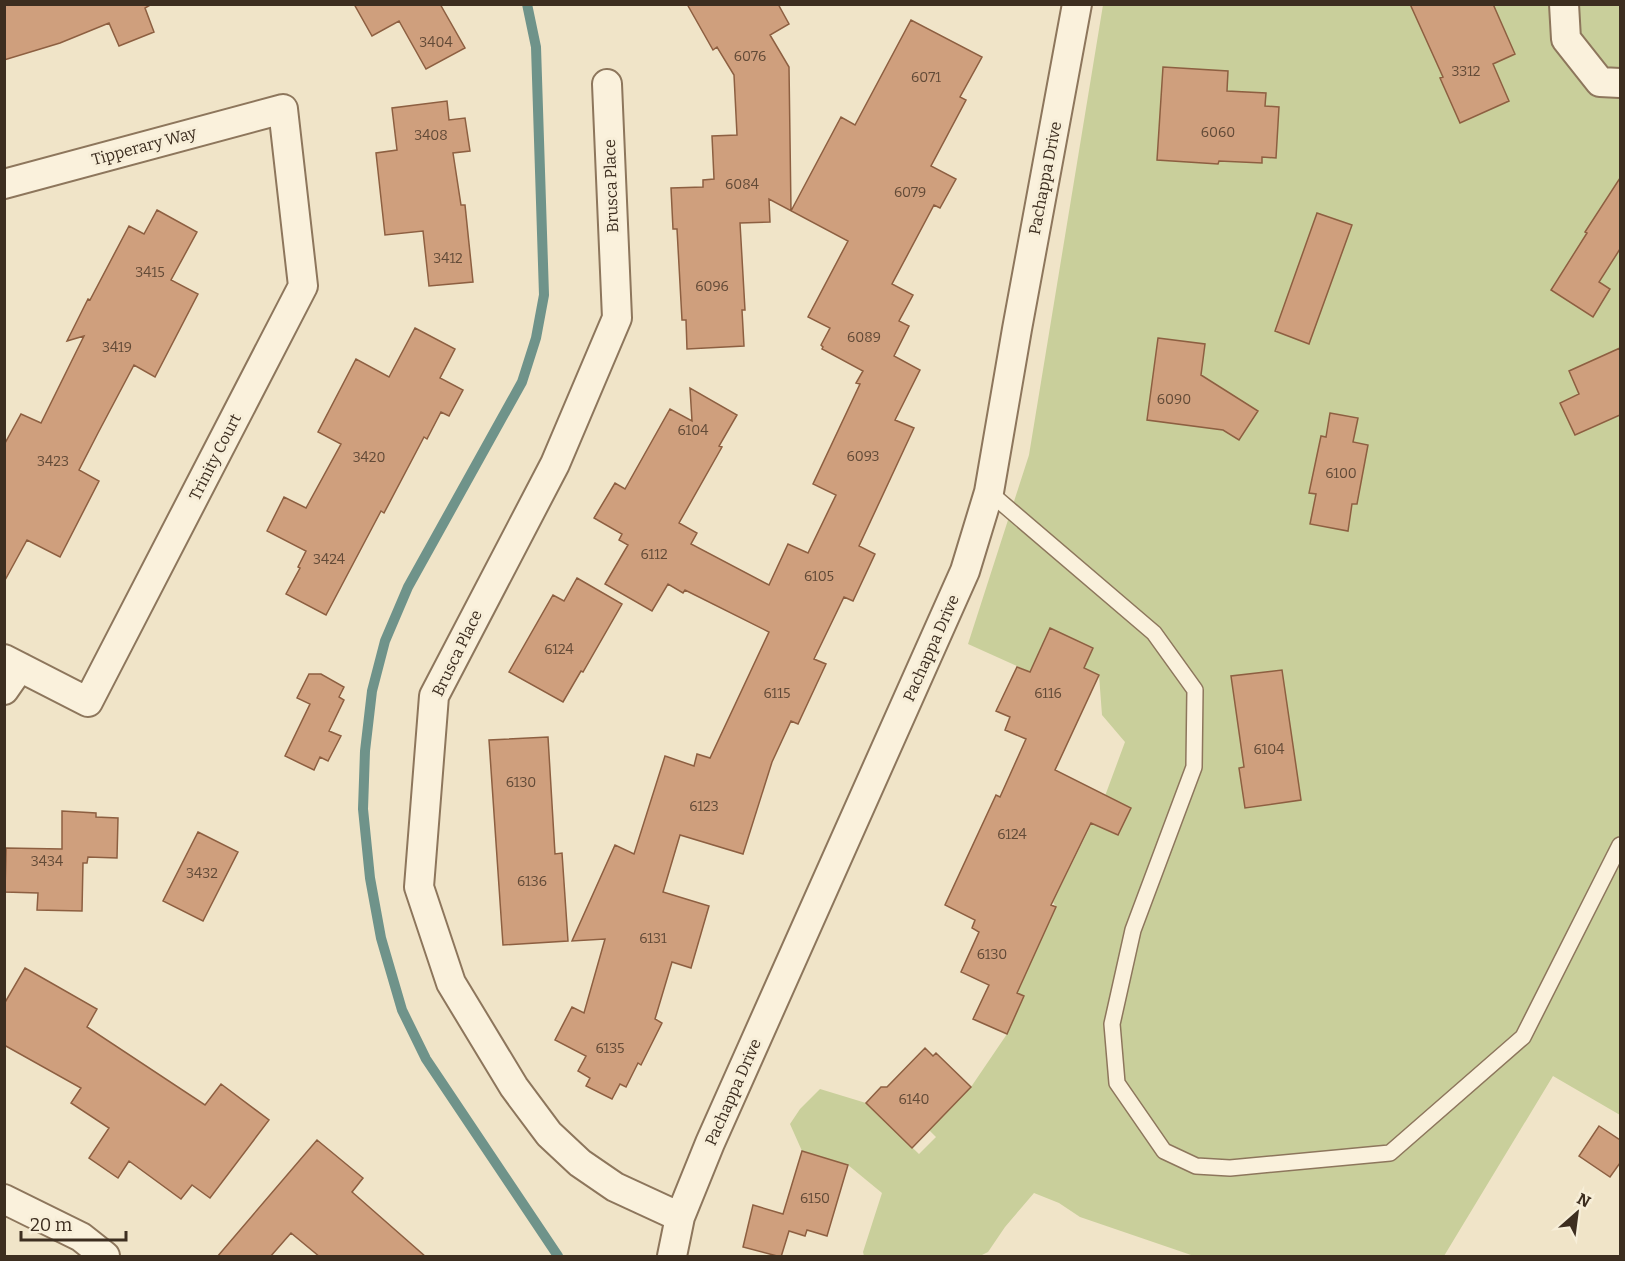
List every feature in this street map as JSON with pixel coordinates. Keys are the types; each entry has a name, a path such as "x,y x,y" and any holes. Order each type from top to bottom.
{"street":[{"name":"Pachappa Drive","path":"672,1257 680,1217 710,1143 965,571 989,492 1077,4"},
{"path":"1564,4 1566,39 1600,82 1620,83"},
{"name":"Brusca Place","path":"607,84 617,318 555,464 434,696 419,887 451,983 514,1087 549,1134 580,1163 615,1187 680,1217"},
{"name":"Tipperary Way","path":"4,184 283,109"},
{"name":"Trinity Court","path":"12,663 88,702 303,286 283,109"},
{"path":"4,690 12,663"},
{"path":"4,1199 81,1237 105,1257"}],"lane":[{"path":"989,492 1154,633 1195,690 1194,767 1133,930 1112,1024 1117,1083 1164,1151 1196,1166 1230,1168 1390,1153 1523,1037 1620,844"}],"green space":[{"path":"1103,5 1620,5 1620,1115 1553,1076 1444,1256 1194,1256 1080,1217 1059,1203 1034,1193 1005,1227 988,1252 980,1256 864,1256 863,1252 882,1193 848,1165 802,1151 790,1124 800,1109 820,1089 866,1103 919,1154 936,1137 929,1130 971,1087 1007,1034 1024,996 1001,986 1056,907 1053,902 1092,823 1118,835 1131,808 1105,796 1125,742 1102,715 1099,675 1084,668 1093,648 1050,628 1030,672 968,644 1029,455"}],"building":[{"path":"4,4 152,4 145,8 154,32 119,46 109,23 60,43 4,60"},
{"path":"354,4 440,4 465,48 426,69 399,21 372,36"},
{"path":"687,4 778,4 789,24 770,35 789,67 791,211 769,199 770,222 740,223 745,310 742,310 744,346 687,349 686,320 682,320 677,229 673,229 671,188 703,187 703,180 714,179 712,136 737,135 734,75 717,47 713,50"},
{"path":"1410,4 1493,4 1515,54 1493,64 1509,101 1460,123 1440,78 1443,77"},
{"path":"911,20 982,57 960,97 966,100 931,166 956,179 940,208 934,205 892,284 913,295 899,321 909,326 894,356 920,370 895,420 914,428 859,546 875,554 853,601 844,597 814,659 826,664 798,724 791,721 772,762 743,854 680,835 663,892 709,906 691,968 672,962 655,1019 662,1023 641,1065 638,1063 626,1087 620,1084 612,1099 586,1086 590,1078 578,1071 586,1056 555,1040 572,1007 584,1013 605,939 572,941 615,845 634,854 665,756 694,766 697,754 710,758 769,632 685,590 683,593 668,584 652,611 605,584 628,545 619,540 622,534 594,518 615,483 625,489 670,409 692,421 690,388 737,415 719,446 722,447 679,523 697,533 691,544 769,585 788,544 808,553 836,495 813,484 860,384 856,383 863,371 822,349 821,345 830,328 808,317 848,241 791,211 841,117 855,125"},
{"path":"1163,67 1228,71 1227,91 1266,93 1265,106 1279,107 1276,158 1262,157 1262,163 1219,161 1218,164 1157,160"},
{"path":"447,101 449,120 465,118 470,151 453,153 461,205 465,205 473,282 429,286 423,231 385,235 376,153 397,150 392,108"},
{"path":"1620,178 1620,249 1599,282 1610,289 1593,317 1551,290"},
{"path":"157,210 197,232 171,280 198,294 155,377 134,365 98,433 79,470 99,481 60,557 27,540 4,582 4,445 21,414 41,423 84,336 67,341 88,299 90,300 129,226 144,234"},
{"path":"1317,213 1352,225 1309,344 1275,331"},
{"path":"415,328 455,349 440,378 463,390 449,416 441,412 427,439 424,437 384,513 381,511 326,615 286,594 306,551 267,531 284,497 306,508 341,444 318,432 356,359 389,377"},
{"path":"1158,338 1205,344 1201,375 1258,411 1239,440 1223,430 1147,420"},
{"path":"1620,348 1620,415 1575,435 1560,403 1579,394 1569,371"},
{"path":"1330,413 1358,418 1353,442 1368,445 1357,504 1352,504 1348,531 1310,524 1316,494 1309,493 1321,436 1326,437"},
{"path":"577,578 622,604 563,702 509,672 553,595 564,601"},
{"path":"1050,628 1093,648 1084,668 1099,675 1055,770 1131,808 1118,835 1091,823 1051,905 1056,907 1017,993 1024,996 1007,1034 973,1019 989,985 961,972 979,932 972,928 975,920 945,905 996,795 1000,797 1026,739 1005,730 1010,717 996,711 1017,667 1030,672"},
{"path":"1282,670 1301,800 1245,808 1239,768 1244,767 1231,676"},
{"path":"309,674 321,674 344,687 339,697 344,700 329,731 341,736 328,761 320,757 314,770 285,756 310,704 297,698"},
{"path":"548,737 555,854 562,853 568,941 503,945 489,740"},
{"path":"62,811 96,813 96,817 118,818 117,858 88,857 87,863 83,863 82,911 37,910 38,893 5,892 6,848 62,849"},
{"path":"198,832 238,852 203,921 163,901"},
{"path":"25,968 97,1009 87,1027 205,1105 221,1084 269,1120 210,1198 192,1185 181,1199 129,1161 118,1178 89,1158 109,1128 71,1103 81,1088 4,1045 4,1004"},
{"path":"925,1048 933,1056 936,1053 971,1087 912,1148 866,1103 881,1087 887,1087"},
{"path":"1599,1126 1620,1140 1620,1163 1610,1177 1579,1156"},
{"path":"317,1140 363,1178 352,1192 426,1257 320,1257 291,1233 270,1257 217,1257"},
{"path":"802,1151 848,1165 827,1236 807,1230 805,1236 789,1231 781,1257 743,1247 753,1205 783,1214"}],"waterway":[{"path":"527,4 536,47 544,295 536,338 522,382 408,587 385,641 372,691 365,751 363,809 370,878 381,938 402,1010 426,1059 558,1256"}]}
